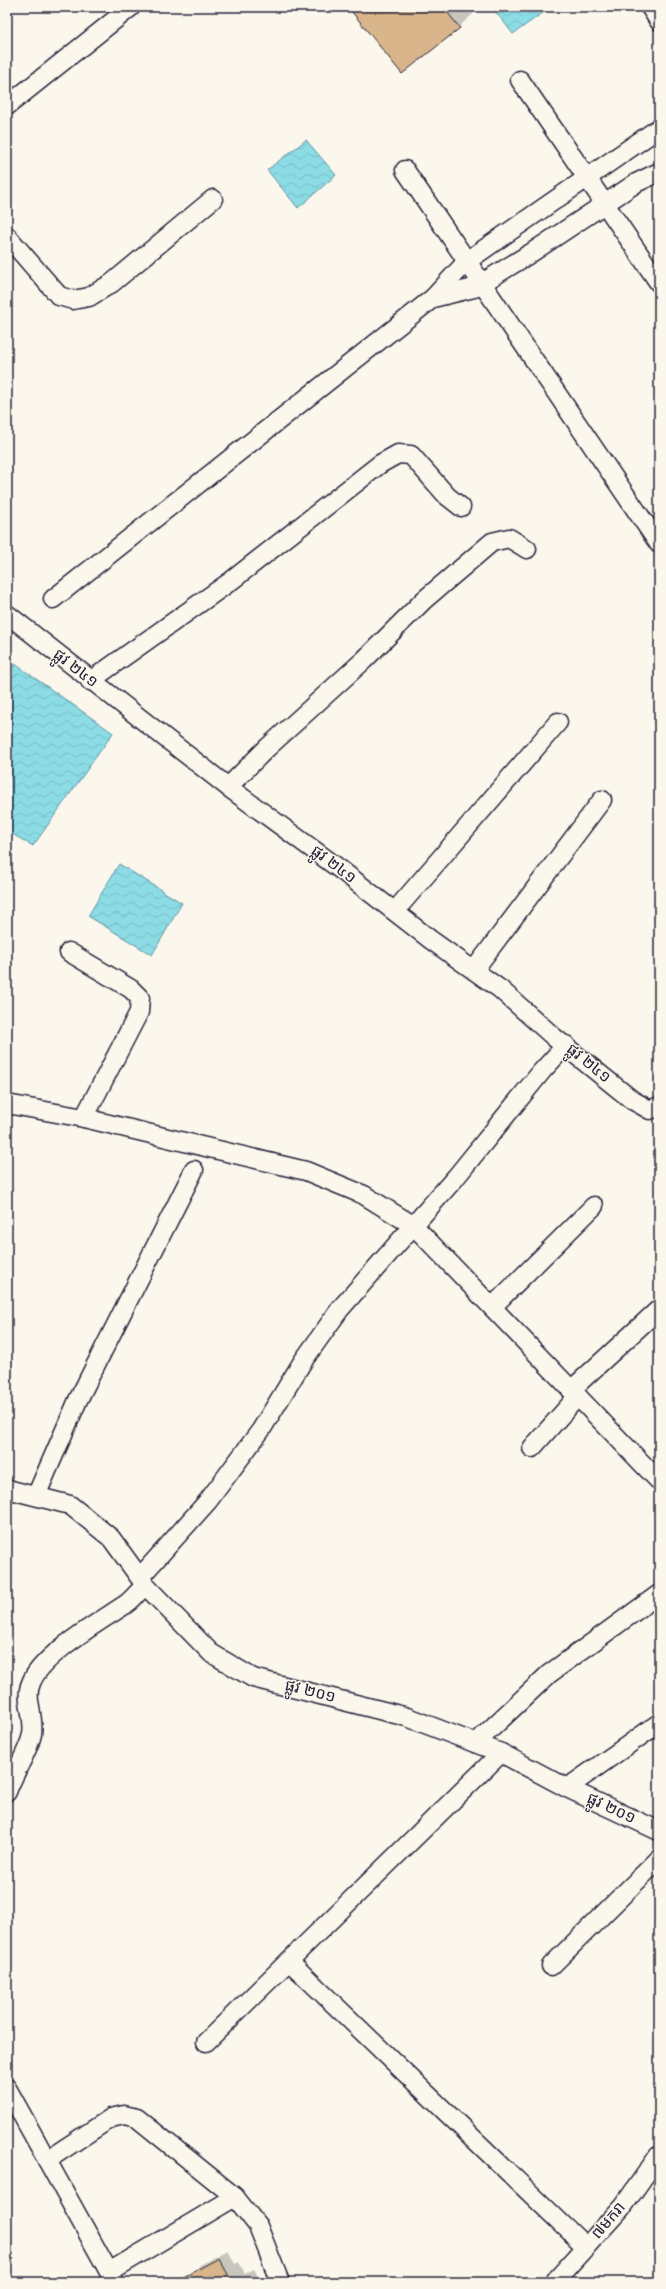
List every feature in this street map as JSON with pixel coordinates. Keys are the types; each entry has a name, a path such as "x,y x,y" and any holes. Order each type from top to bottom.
{"street":[{"path":"7,106 131,7"},
{"path":"650,7 659,21"},
{"path":"520,80 659,283"},
{"path":"53,599 433,298 467,261 586,176 659,128"},
{"path":"405,170 659,544"},
{"path":"433,298 474,288 531,253 636,183 659,172"},
{"path":"7,236 59,296 73,300 89,297 112,283 213,199"},
{"path":"90,681 202,602 380,464 398,454 411,455 448,496 461,507"},
{"path":"228,787 277,738 364,660 424,600 492,542 509,538 527,549"},
{"name":"ផ្លូវ ២៤១","path":"7,614 90,681 165,736 228,787 500,989 555,1038 566,1045 632,1100 656,1111"},
{"path":"395,911 558,722"},
{"path":"474,970 602,800"},
{"path":"69,952 131,989 140,998 139,1012 84,1118"},
{"path":"7,1792 32,1735 34,1719 28,1698 31,1683 41,1666 105,1616 127,1603 143,1580 208,1500 261,1430 303,1361 340,1309 414,1226 542,1071 566,1045"},
{"path":"7,1104 84,1118 306,1171 364,1194 414,1226 659,1481"},
{"path":"36,1496 78,1400 194,1170"},
{"path":"492,1307 594,1206"},
{"path":"532,1448 575,1393 659,1309"},
{"name":"ផ្លូវ ២០១","path":"7,1489 70,1506 110,1538 143,1580 211,1653 253,1678 407,1717 500,1752 567,1788 659,1832"},
{"path":"476,1743 549,1674 659,1594"},
{"path":"567,1788 659,1723"},
{"path":"206,2042 500,1752"},
{"path":"551,1966 659,1859"},
{"path":"289,1961 586,2247"},
{"path":"7,2088 112,2277 235,2197"},
{"path":"47,2160 111,2118 124,2115 137,2118 235,2197 258,2226 280,2282"},
{"name":"៧មករា","path":"554,2282 624,2205 659,2154"}],"water":[{"path":"492,7 551,7 513,34"},
{"path":"306,140 336,175 298,208 267,170"},
{"path":"15,664 113,733 33,846 7,831 7,676"},
{"path":"119,864 182,903 152,955 88,916"}],"building":[{"path":"348,7 443,7 460,28 402,74"},
{"path":"219,2258 232,2282 174,2282"}]}
